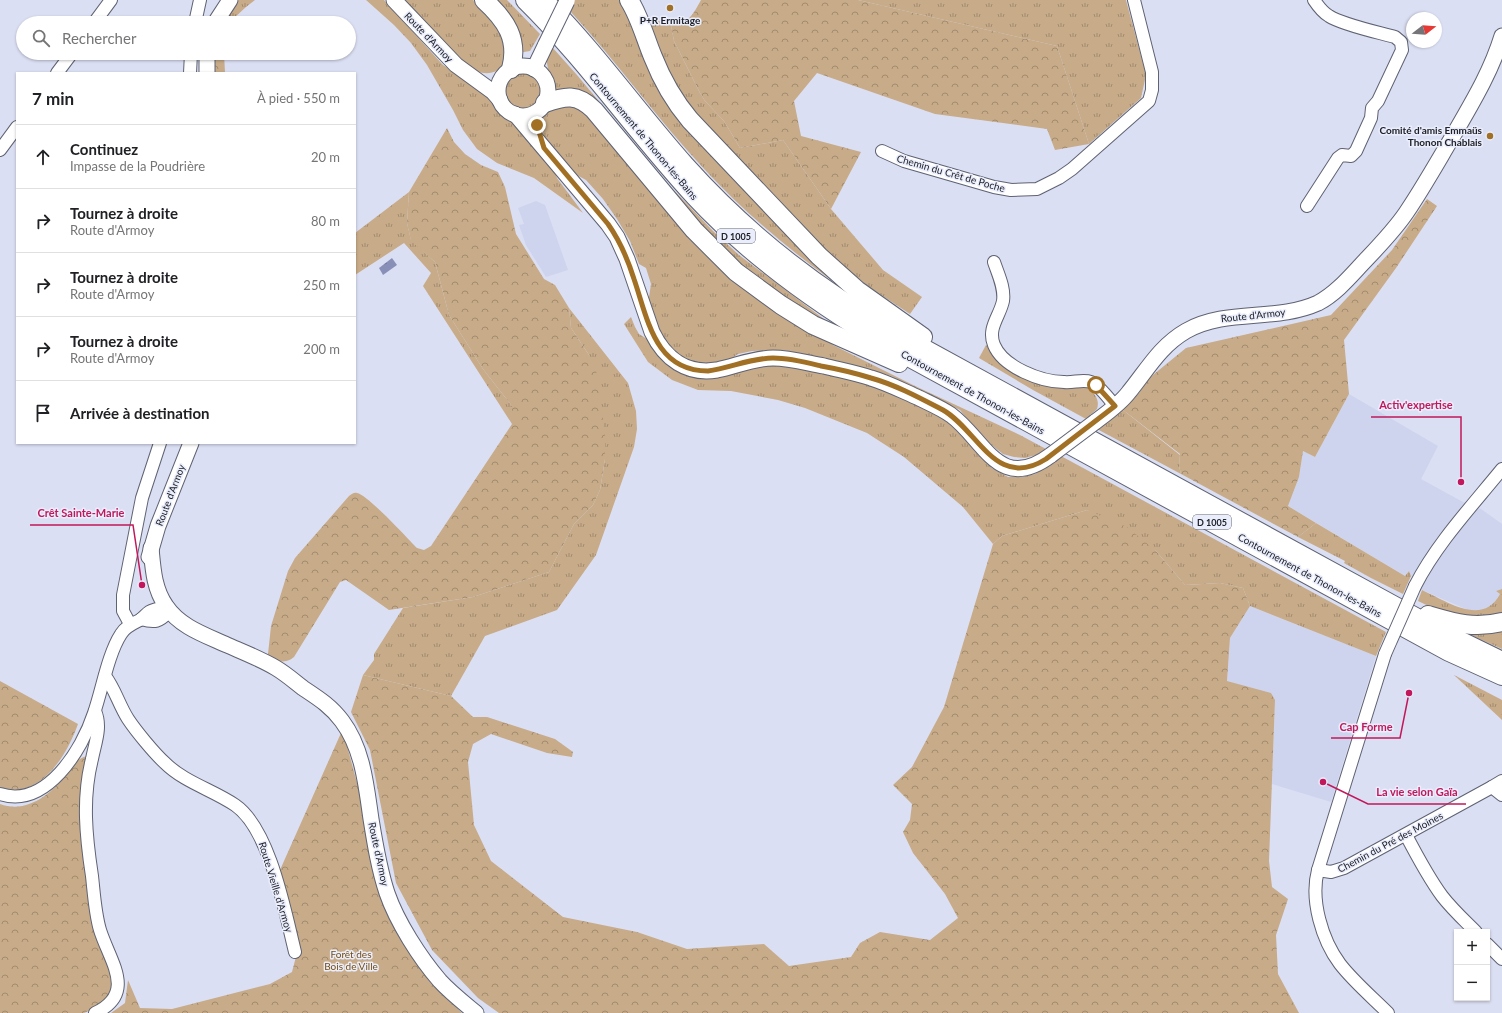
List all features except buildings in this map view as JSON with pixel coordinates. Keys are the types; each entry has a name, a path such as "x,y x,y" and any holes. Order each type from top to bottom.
{"highway":[{"path":"484,0 501,17 510,34 514,51 507,72"},
{"name":"Contournement de Thonon-les-Bains","path":"525,0 562,38 681,181 723,225 812,297 864,332 1449,652 1502,676"},
{"name":"Contournement de Thonon-les-Bains","path":"544,0 600,62 686,166 722,204 784,259 844,303 993,387 1396,606 1502,661"},
{"name":"D 1005","path":"629,0 655,63 665,83 680,109 700,132 807,245 836,272 886,311 993,387"},
{"name":"D 1005","path":"542,106 561,98 570,97 586,103 594,110 694,230 717,255 747,281 781,306 835,336 1001,407"},
{"path":"1396,606 1469,626 1486,626 1502,622"},
{"path":"1422,637 1502,688"}],"main road":[{"path":"219,16 230,0"},
{"name":"Route d'Armoy","path":"394,0 451,61 493,92 500,100"},
{"path":"534,68 567,1"},
{"name":"Route d'Armoy","path":"515,114 608,224 617,237 629,265 656,341 666,354 678,364 692,370 708,371 760,359 786,358 858,374 896,387 948,414 962,424 990,457 1002,464 1014,467 1028,467 1040,463 1115,406 1129,393 1157,355 1186,331 1210,321 1222,318 1282,312 1306,307 1329,296 1343,284 1381,243 1412,203 1483,84 1502,36"},
{"path":"207,60 207,72"},
{"path":"521,66 534,68 542,75 547,85 548,92 542,106 532,114 515,114 506,108 500,100 500,82 507,72 521,66"},
{"name":"Route d'Armoy","path":"466,72 487,77 507,72"},
{"name":"Route d'Armoy","path":"542,106 537,125 544,148"},
{"name":"Route d'Armoy","path":"190,444 158,526 147,562 146,572 150,593 176,630 189,638 282,681 303,688 330,706 344,722 355,744 363,768 382,876 387,894 397,916 416,948 440,981 476,1013"}],"street":[{"path":"99,16 111,0"},
{"name":"Chemin du Crêt de Poche","path":"882,151 904,161 994,187 1011,190 1037,189 1059,178 1072,169 1149,101 1152,90 1152,72 1134,0"},
{"path":"1307,206 1338,158 1342,155 1351,156 1356,151 1371,118 1372,108 1378,100 1402,50 1401,42 1395,37 1342,22 1320,9 1314,0"},
{"path":"196,16 199,1"},
{"path":"58,72 67,60"},
{"path":"190,72 191,60"},
{"path":"0,150 16,129"},
{"path":"994,262 1002,290 1003,301 993,326 992,336 995,347 1003,358 1018,368 1042,379 1066,383 1078,381 1092,382 1115,406"},
{"path":"136,622 124,611 123,595 142,498 160,444"},
{"path":"1388,1013 1345,970 1330,947 1322,928 1317,907 1315,886 1318,870 1385,654 1415,586 1422,572 1441,546 1502,469"},
{"path":"0,794 13,797 23,797 41,790 49,784 66,765 81,742 95,712 105,676 121,634 149,612 164,611"},
{"name":"Route Vieille d'Armoy","path":"105,676 128,719 165,764 195,784 235,805 255,826 268,855 284,906 295,952"},
{"path":"95,712 99,726 87,784 86,841 100,928 117,973 119,984 116,995 111,1004 95,1013"},
{"path":"1497,784 1502,795"},
{"name":"Chemin du Pré des Moines","path":"1318,870 1331,872 1341,870 1497,784"},
{"path":"1406,835 1425,871 1439,891 1473,929"},
{"path":"1490,947 1502,959"}],"shaded area":[{"path":"536,201 545,205 568,270 546,277 526,245 519,225 524,224 518,208"},
{"path":"1349,394 1438,446 1421,479 1463,502 1481,509 1502,524 1502,589 1496,591 1500,594 1490,607 1479,611 1468,610 1422,590 1409,571 1405,576 1288,506 1299,477 1303,451 1315,457"},
{"path":"1250,606 1376,656 1331,802 1272,784 1275,700 1227,681 1230,638"}],"green space":[{"path":"239,0 255,0 236,16 226,15"},
{"path":"366,0 384,0 443,65 489,94 502,112 513,119 555,171 557,178 583,213 534,178 497,163 477,149 463,130 427,65 411,43 394,25"},
{"path":"403,0 473,0 492,18 504,41 506,64 500,69 489,73 477,71 467,65 458,58"},
{"path":"491,0 507,0 540,34 530,51 518,53"},
{"path":"575,0 623,0 653,71 849,293 811,265 756,220 722,188 688,152 570,11"},
{"path":"701,0 858,0 1057,46 1089,144 1055,150 1047,129 935,114 817,73 794,101 801,136 861,152 831,209 783,140 740,148 724,121 705,101 700,93 674,41 671,25 682,22 690,17"},
{"path":"858,0 1126,0 1146,75 1141,98 1089,144 1057,46"},
{"path":"644,16 671,25 674,41 700,93 705,101 724,121 740,148 783,140 831,209 883,270 922,297 910,314 872,289 847,270 810,235 682,101"},
{"path":"552,47 665,181 713,231 739,255 837,329 836,331 728,259 594,105 553,95 547,59 547,54 550,54"},
{"path":"213,60 224,60 225,72 213,72"},
{"path":"527,72 536,77 540,83 540,97 536,103 527,108 519,108 510,103 506,97 505,86 510,77 516,73"},
{"path":"580,105 682,229 833,345 1046,449 1036,455 1025,458 1003,454 985,440 960,410 891,376 872,370 782,350 752,351 738,354 727,362 704,365 681,359 664,343 648,304 651,284 646,268 639,264 630,241 617,219 603,199 586,180 571,172 544,137 541,126 542,120 550,108"},
{"path":"447,128 454,142 465,154 481,165 498,172 505,187 516,234 544,279 555,285 569,308 571,328 589,355 597,374 605,436 605,459 600,490 593,505 574,524 549,572 473,597 389,610 346,580 340,582 294,657 283,662 272,660 268,654 271,626 288,571 295,558 349,496 353,493 357,493 370,501 417,548 424,550 431,546 512,424 512,406 483,369 449,315 435,262 411,241 407,223 409,192"},
{"path":"409,192 407,223 411,240 435,262 449,315 483,369 512,406 512,424 423,286 431,273 404,243 356,274 356,232"},
{"path":"1427,199 1437,206 1396,268 1344,340 1349,394 1315,457 1303,451 1299,477 1288,506 1316,523 1298,537 1181,474 1179,466 1180,454 1123,410 1139,393 1148,379 1186,348 1331,315 1392,250"},
{"path":"569,308 628,383 636,411 637,429 634,447 596,555 557,610 485,636 451,696 363,675 374,660 374,654 403,608 473,597 549,572 574,524 593,505 600,490 605,459 589,355 571,328"},
{"path":"631,317 639,334 650,341 666,363 793,366 861,381 886,390 949,422 963,435 992,468 1008,477 1022,477 1035,474 1061,456 1386,632 1376,656 1250,606 1243,588 1220,583 1185,585 1156,551 1087,510 1002,536 993,544 963,507 904,457 867,433 805,408 778,400 731,391 698,390 672,380 648,362 624,324"},
{"path":"986,345 998,357 1087,388 1096,397 1098,403 1097,409 1086,419 1033,390 979,358"},
{"path":"1123,410 1180,455 1179,466 1181,474 1097,429"},
{"path":"1087,510 1127,527 1156,551 1185,585 1220,583 1243,588 1250,606 1230,638 1227,681 1271,693 1275,700 1269,861 1272,887 1288,899 1276,935 1278,974 1299,1013 499,1013 478,998 432,950 396,883 370,750 351,712 363,675 451,696 473,717 487,717 555,739 573,752 572,757 547,753 491,734 473,744 468,762 474,825 491,861 563,917 637,932 687,949 764,944 789,966 851,957 860,943 880,932 930,940 958,918 945,894 913,853 903,832 910,820 912,804 893,785 912,767 944,707 993,544 1002,536"},
{"path":"1316,523 1405,576 1409,571 1411,576 1403,594 1344,563 1345,561 1298,537"},
{"path":"1502,589 1502,616 1481,620 1437,610 1418,601 1422,590 1453,605 1474,610 1484,609 1493,604 1500,594 1496,591"},
{"path":"1502,628 1502,649 1471,635"},
{"path":"1454,675 1502,700 1502,720"},
{"path":"0,681 78,724 67,749 50,772 39,781 28,787 14,790 0,787"},
{"name":"Forêt des Bois de Ville","path":"341,733 347,746 359,790 378,885 396,930 430,982 462,1013 111,1013 125,1003 128,980 140,1008 172,1009 270,984 292,972 299,945 280,870"},
{"path":"87,756 81,815 83,855 86,874 106,951 113,990 100,1006 84,1013 0,1013 0,804 20,806 38,800 54,789 78,760"}],"water":[{"path":"392,258 397,265 383,275 379,268"}],"place":[{"name":"P+R Ermitage","path":"670,8"},
{"name":"Comité d'amis Emmaüs Thonon Chablais","path":"1490,136"},
{"name":"Activ'expertise","path":"1461,482"},
{"name":"Crêt Sainte-Marie","path":"142,585"},
{"name":"Cap Forme","path":"1409,693"},
{"name":"La vie selon Gaïa","path":"1323,782"}],"route":[{"path":"537,125 544,148 608,224 617,237 627,259 648,323 656,341 666,354 678,364 692,370 708,371 760,359 786,358 858,374 896,387 941,409 962,424 990,457 1002,464 1021,468 1040,463 1115,406 1096,385"}]}
